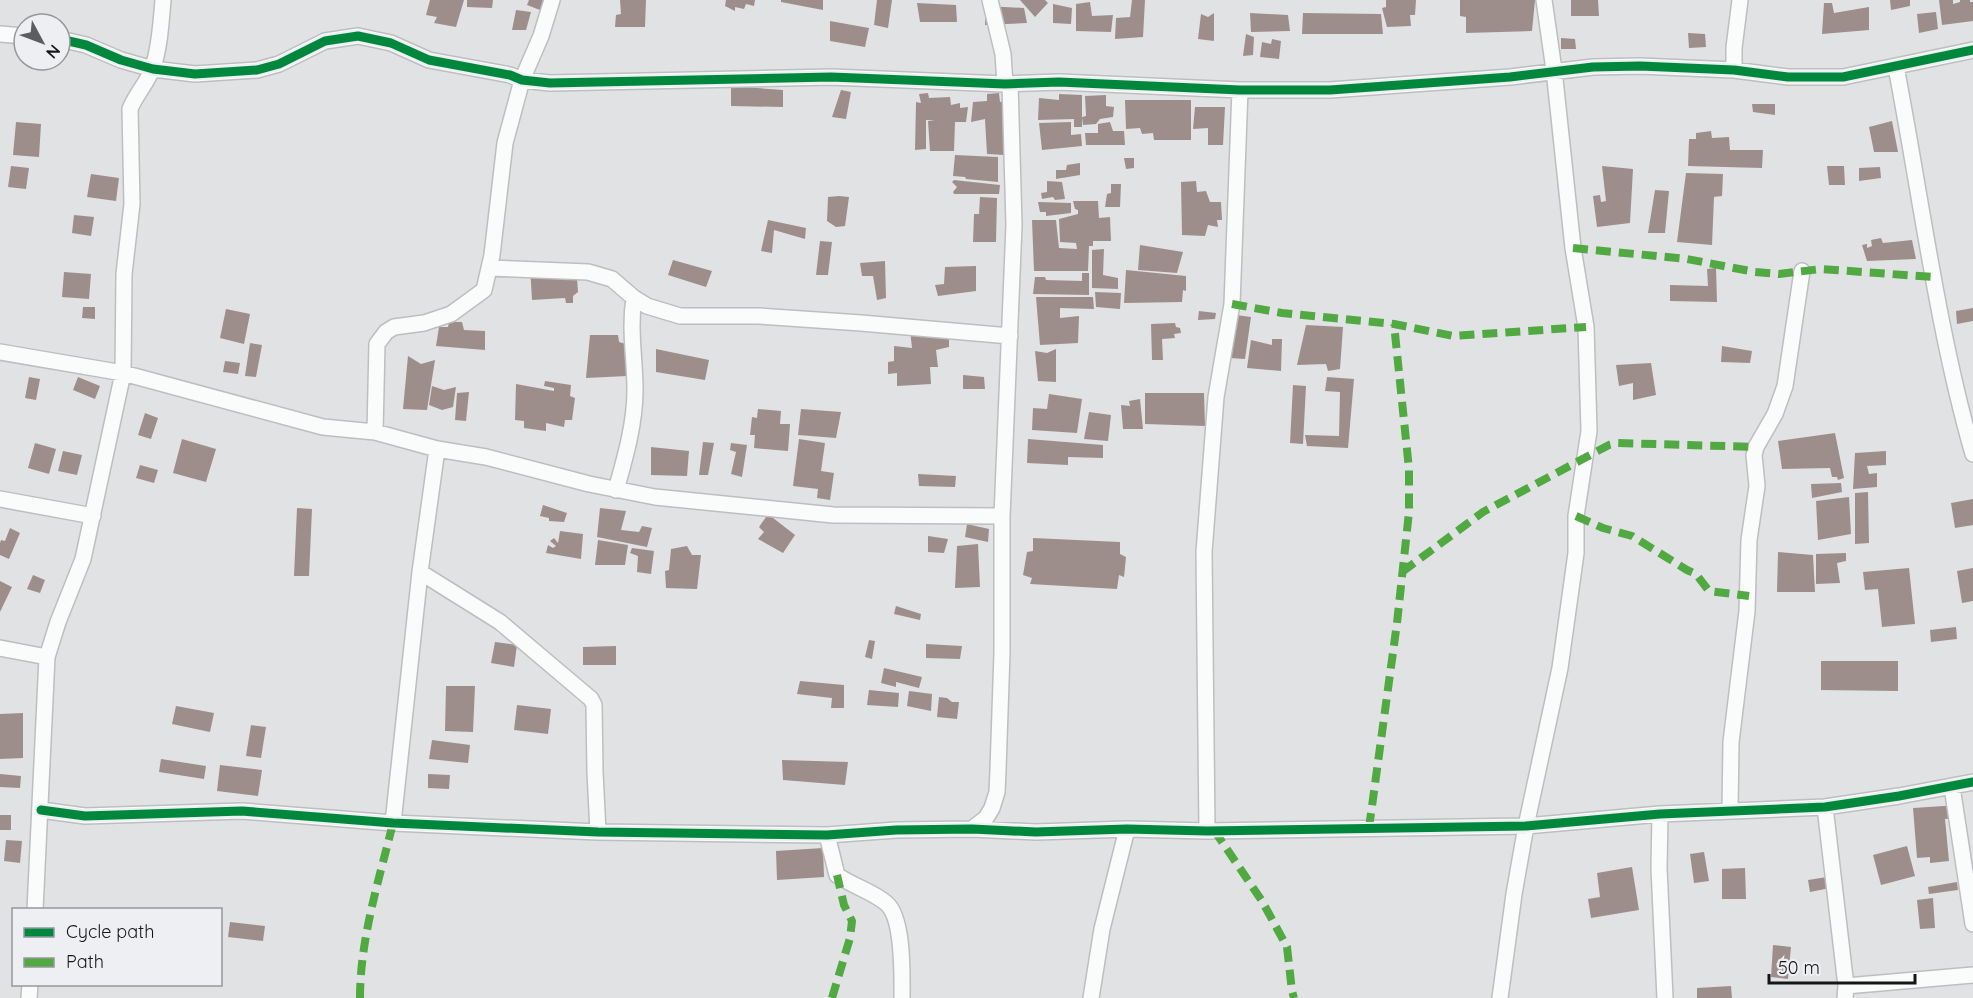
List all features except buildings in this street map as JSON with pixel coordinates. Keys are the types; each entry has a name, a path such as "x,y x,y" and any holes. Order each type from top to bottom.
{"street":[{"path":"35,908 48,657 58,622 83,559 123,373 124,274 132,204 130,110 134,98 153,69 163,0"},
{"path":"375,432 377,344 386,332 394,327 424,323 452,314 484,290 489,268 505,143 522,80 541,36 552,0"},
{"path":"972,829 988,816 997,792 1002,654 1002,516 1014,225 1008,84 990,0"},
{"path":"1500,998 1526,826 1560,668 1576,553 1576,516 1589,431 1587,327 1573,248 1554,70 1544,0"},
{"path":"1734,70 1734,48 1740,0"},
{"path":"72,42 153,69 195,74 256,70 279,64 325,41 358,36 391,44 429,60 510,75 522,80 550,83 831,77 1240,90 1330,90 1510,77 1593,67 1640,66 1734,70 1788,77 1843,77 1973,50"},
{"path":"1896,67 1941,327 1955,392 1973,454"},
{"path":"1207,831 1204,552 1216,397 1232,304 1240,90"},
{"path":"489,268 588,272 603,275 617,282 634,298 657,310 680,316 731,315 782,318 1010,336"},
{"path":"1730,810 1731,741 1747,611 1749,540 1756,486 1754,455 1756,447 1775,414 1785,386 1802,271"},
{"path":"616,490 634,409 635,389 631,340 634,298"},
{"path":"0,352 123,373 323,427 375,432 436,449 486,457 616,490 693,502 833,515 1002,516"},
{"path":"393,823 420,572 436,449"},
{"path":"0,499 93,516"},
{"path":"420,572 500,622 591,699 594,705 598,832"},
{"path":"0,648 48,657"},
{"path":"41,810 85,816 242,811 393,823 598,832 827,835 972,829 1036,832 1127,829 1207,831 1526,826 1660,814 1825,807 1973,782"},
{"path":"1952,787 1973,924"},
{"path":"1825,807 1846,992 1973,975"},
{"path":"1660,814 1659,868 1665,998"},
{"path":"1091,998 1102,929 1127,829"},
{"path":"827,835 837,875 849,884 880,899 893,910 898,931 902,998"}],"marked path":[{"path":"1573,248 1687,259 1755,272 1779,274 1821,269 1933,277"},
{"path":"1232,304 1282,313 1394,324 1453,336 1586,327"},
{"path":"1369,828 1397,623 1409,512 1409,469 1394,324"},
{"path":"1402,572 1483,512 1609,445 1618,443 1756,447"},
{"path":"1576,516 1603,528 1632,536 1696,574 1709,591 1749,596"},
{"path":"360,998 367,932 393,823"},
{"path":"1214,830 1262,901 1287,947 1294,998"},
{"path":"832,998 850,938 852,921 844,905 837,875"}],"cycle path":[{"path":"72,42 153,69 195,74 257,70 279,64 325,41 358,36 391,43 429,60 510,75 522,80 550,83 831,77 1005,84 1059,82 1240,90 1330,90 1510,77 1593,67 1640,66 1734,70 1788,77 1843,77 1973,50"},
{"path":"41,810 85,816 242,811 393,823 598,832 827,835 896,830 972,829 1036,832 1127,829 1207,831 1526,826 1660,814 1825,807 1973,782"}]}
